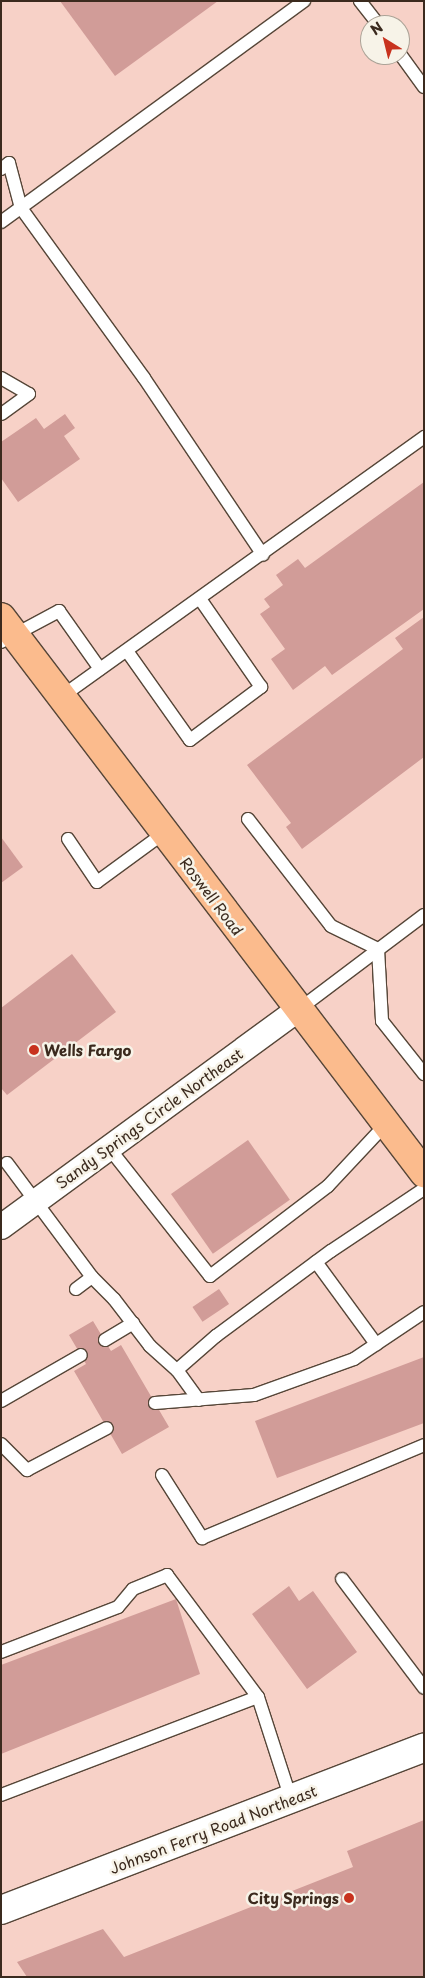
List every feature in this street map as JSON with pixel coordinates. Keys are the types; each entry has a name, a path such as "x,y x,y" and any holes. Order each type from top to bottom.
{"main road":[{"name":"Roswell Road","path":"6,631 61,696 298,1010 424,1173"}],"street":[{"name":"Sandy Springs Circle Northeast","path":"1,1227 298,1010"},
{"name":"Johnson Ferry Road Northeast","path":"1,1910 424,1748"}],"lane":[{"path":"1,222 304,1"},
{"path":"360,1 371,15"},
{"path":"408,65 424,87"},
{"path":"5,166 21,208 144,378 263,555"},
{"path":"1,378 29,394 1,414"},
{"path":"61,696 263,555 424,437"},
{"path":"126,651 190,740 261,688 200,599"},
{"path":"6,631 59,611 100,669"},
{"path":"248,818 331,926 378,949"},
{"path":"68,839 97,882 164,833"},
{"path":"298,1010 424,916"},
{"path":"378,949 382,1020 424,1074"},
{"path":"109,1148 210,1276 328,1186 386,1124"},
{"path":"7,1163 92,1277 133,1323 150,1346 177,1370 199,1400"},
{"path":"177,1370 216,1336 316,1262 424,1188"},
{"path":"316,1262 376,1344"},
{"path":"76,1289 92,1277"},
{"path":"155,1403 254,1395 354,1359 424,1312"},
{"path":"105,1340 133,1323"},
{"path":"1,1401 81,1355"},
{"path":"1,1444 27,1470 107,1428"},
{"path":"162,1475 202,1538 424,1445"},
{"path":"1,1652 118,1607 133,1588 167,1575 258,1697 291,1799"},
{"path":"342,1579 424,1688"},
{"path":"1,1795 258,1697"}],"shaded area":[{"path":"1,1 424,1 424,1977 1,1977"}],"building":[{"path":"60,1 218,1 115,76"},
{"path":"65,414 75,428 64,436 80,459 18,502 1,478 1,442 36,418 44,429"},
{"path":"424,482 424,609 332,675 325,666 293,690 271,659 285,649 260,614 270,607 264,599 283,585 276,575 298,559 305,568"},
{"path":"424,617 424,757 302,849 286,827 291,823 247,765 403,649 395,638"},
{"path":"1,837 23,867 1,883"},
{"name":"Wells Fargo","path":"72,954 116,1012 7,1095 1,1088 1,1008"},
{"path":"248,1140 290,1200 213,1254 171,1194"},
{"path":"219,1289 229,1304 203,1322 192,1307"},
{"path":"93,1321 111,1351 121,1345 169,1427 122,1454 74,1371 86,1364 69,1335"},
{"path":"424,1357 424,1423 277,1478 255,1421"},
{"path":"289,1586 299,1601 313,1591 357,1652 307,1689 252,1614"},
{"path":"176,1599 200,1674 1,1754 1,1665"},
{"name":"City Springs","path":"424,1820 424,1977 27,1977 17,1962 103,1929 124,1957 353,1867 347,1851"}],"place":[{"name":"Wells Fargo","path":"34,1050"},
{"name":"City Springs","path":"349,1898"}]}
